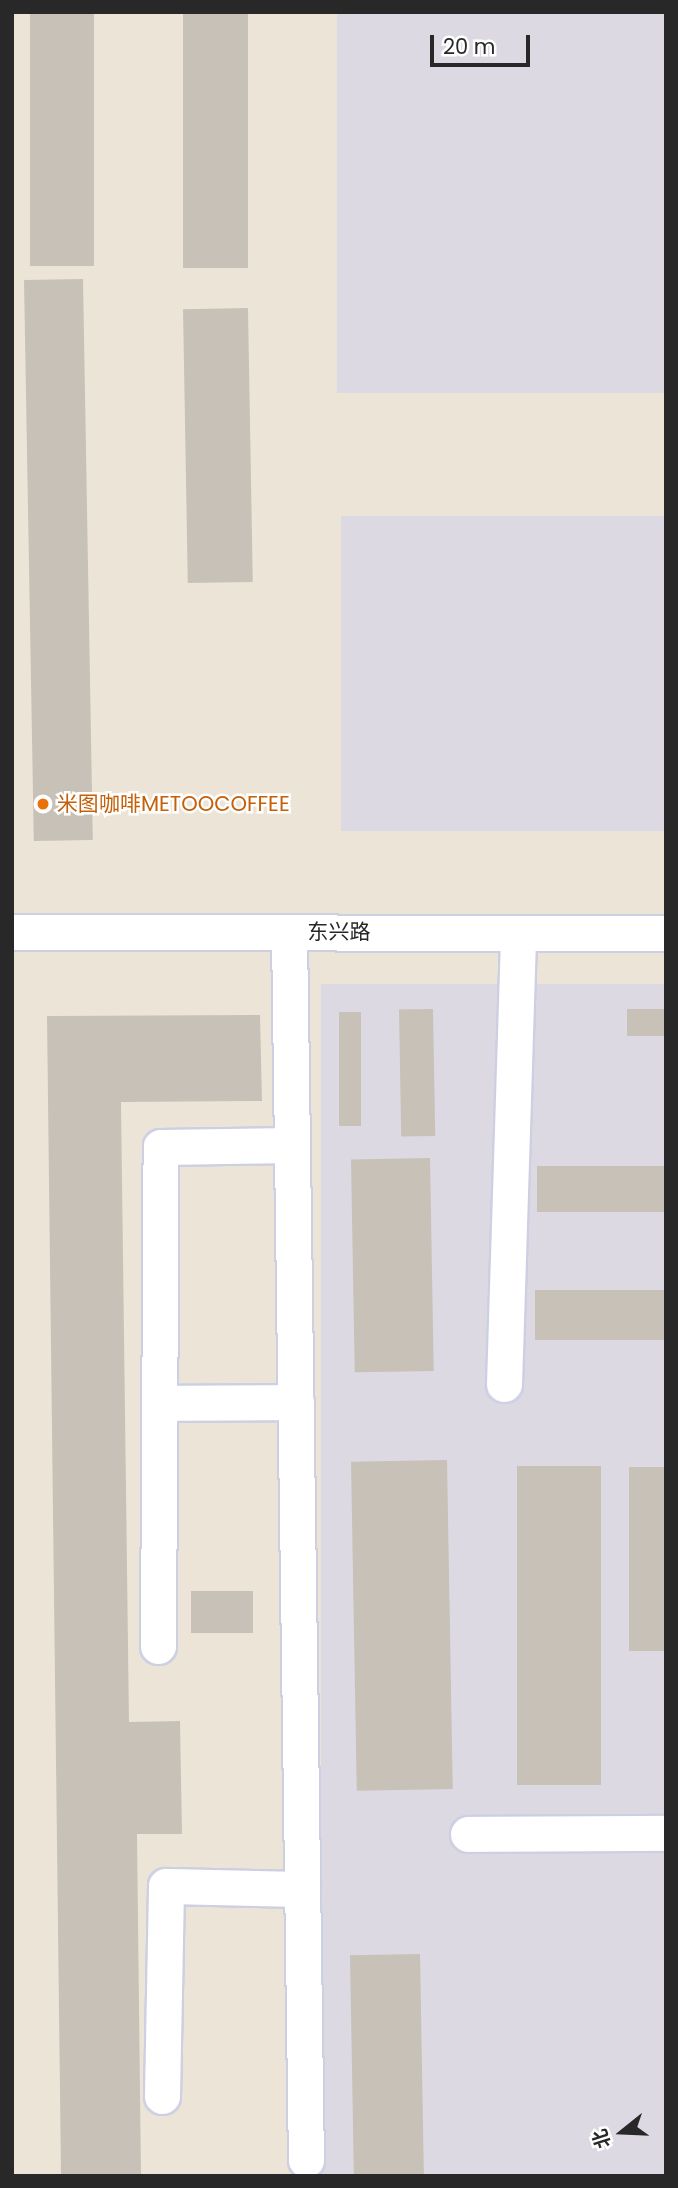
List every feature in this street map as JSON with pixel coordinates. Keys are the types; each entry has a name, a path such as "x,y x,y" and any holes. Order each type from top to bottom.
{"street":[{"name":"东兴路","path":"12,932 666,933"},
{"path":"289,932 306,2160"},
{"path":"504,1384 518,933"},
{"path":"158,1646 161,1147 292,1145"},
{"path":"160,1403 296,1402"},
{"path":"468,1834 666,1833"},
{"path":"162,2096 166,1886 302,1889"}],"shaded area":[{"path":"337,12 666,12 666,393 337,393"},
{"path":"341,516 666,516 666,831 341,831"},
{"path":"321,984 666,984 666,2176 321,2176"}],"building":[{"path":"30,12 94,12 94,266 30,266"},
{"path":"183,12 248,12 248,268 183,268"},
{"path":"83,279 93,840 34,841 24,280"},
{"path":"248,308 253,582 188,583 183,309"},
{"path":"433,1009 435,1136 401,1137 399,1010"},
{"path":"627,1009 666,1009 666,1036 627,1036"},
{"path":"339,1012 361,1012 361,1126 339,1126"},
{"path":"260,1015 262,1101 121,1102 129,1722 180,1721 182,1834 137,1834 141,2176 61,2176 47,1016"},
{"path":"430,1158 434,1371 355,1372 351,1159"},
{"path":"537,1166 666,1166 666,1212 537,1212"},
{"path":"535,1290 666,1290 666,1340 535,1340"},
{"path":"447,1460 453,1789 357,1791 351,1462"},
{"path":"517,1466 601,1466 601,1785 517,1785"},
{"path":"629,1467 666,1467 666,1651 629,1651"},
{"path":"191,1591 253,1591 253,1633 191,1633"},
{"path":"420,1954 424,2176 354,2176 350,1955"}],"place":[{"name":"米图咖啡METOOCOFFEE","path":"43,804"}]}
